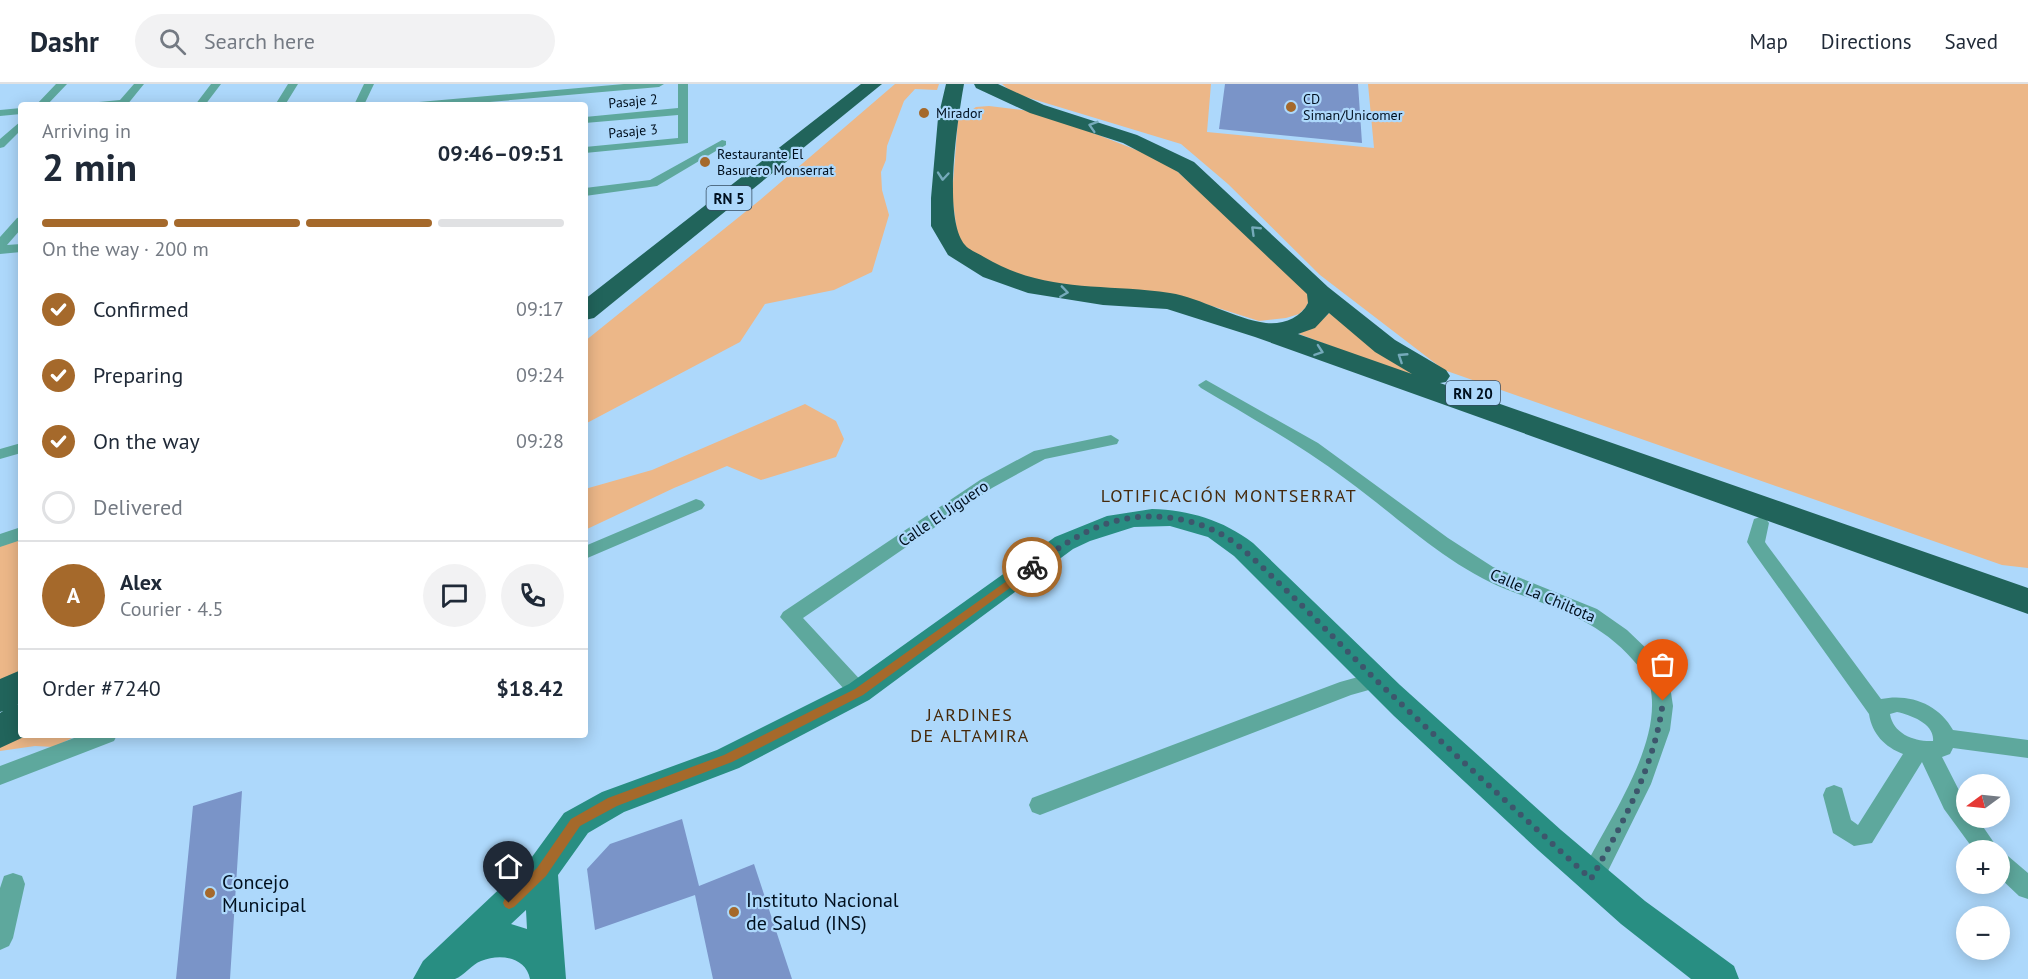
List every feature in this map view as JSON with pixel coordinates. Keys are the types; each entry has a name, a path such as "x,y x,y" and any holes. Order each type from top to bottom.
{"highway":[{"name":"RN 5","path":"588,294 839,92 854,84"},
{"name":"RN 5","path":"588,310 873,84"},
{"name":"RN 20","path":"955,84 948,118 942,219 952,245 970,261 1036,288 1111,298 1170,300 2028,600"},
{"name":"RN 20","path":"978,97 1038,109 1130,139 1186,167 1319,292 1401,357 1437,376 1490,400 2028,588"},
{"path":"948,118 959,108 978,97"},
{"path":"1264,331 1286,329 1311,319 1322,303 1319,292"},
{"path":"0,698 18,687"},
{"path":"0,732 18,722"}],"street":[{"path":"44,102 63,84"},
{"path":"124,102 139,84"},
{"path":"202,102 216,84"},
{"path":"282,102 293,84"},
{"path":"360,102 369,84"},
{"path":"521,100 525,84"},
{"path":"480,102 521,100 659,84"},
{"path":"683,84 684,111"},
{"path":"0,113 18,111"},
{"name":"Pasaje 2","path":"588,120 684,111"},
{"name":"Pasaje 3","path":"588,150 684,141 684,111"},
{"path":"2,142 18,127"},
{"path":"2,142 18,139"},
{"path":"588,192 638,187 657,182 722,142"},
{"path":"0,245 18,224"},
{"path":"0,250 18,248"},
{"name":"Calle La Chiltota","path":"1206,385 1313,448 1488,573 1562,602 1602,621 1646,662 1660,684 1663,701 1660,725 1630,810 1591,879"},
{"name":"Calle El Jiguero","path":"859,692 790,617 986,484 1040,455 1111,440"},
{"path":"0,454 18,449"},
{"path":"588,553 696,505"},
{"path":"435,975 541,872 576,823 613,802 728,759 859,692 1064,543 1094,527 1112,521 1143,517 1173,518 1207,527 1233,542 1292,596 1376,680 1591,879 1681,951 1721,979"},
{"path":"1760,523 1755,542 1879,712 1882,726 1888,733 1907,746 2028,749"},
{"path":"0,541 18,534"},
{"path":"1040,805 1347,688 1376,680"},
{"path":"1833,795 1841,826 1854,836 1864,836 1930,746 1939,725 1915,709 1888,705 1879,712"},
{"path":"0,776 98,738"},
{"path":"1930,746 1952,802 1980,840"},
{"path":"541,872 548,976"},
{"path":"2010,873 2028,888"},
{"path":"0,938 13,884"},
{"path":"435,975 476,945 507,940 533,949 542,958 548,976"}],"shaded area":[{"path":"895,84 939,84 937,90 915,89 904,101 887,146 886,160 881,172 882,190 889,215 872,272 834,290 765,304 740,342 588,422 588,339 760,200"},
{"path":"1002,84 1211,84 1207,132 1374,148 1368,84 2028,84 2028,568 2002,565 1444,370 1320,275 1228,184 1181,144 1013,93"},
{"path":"989,106 1030,111 1073,125 1167,162 1309,291 1310,299 1306,307 1299,314 1286,318 1259,321 1196,301 1082,289 1019,276 973,253 958,240 952,195 958,119 976,107"},
{"path":"1332,310 1448,390 1299,334 1323,319"},
{"path":"805,404 836,421 844,439 836,457 761,480 727,466 588,529 588,488 652,470"},
{"path":"18,539 18,673 0,684 0,546"},
{"path":"18,736 72,738 54,747 35,746 0,751 0,744"}],"building":[{"name":"CD Siman/Unicomer","path":"1225,84 1358,84 1362,143 1219,129"},
{"name":"Concejo Municipal","path":"242,791 230,979 176,979 193,806"},
{"name":"Instituto Nacional de Salud (INS)","path":"682,819 699,886 754,864 792,979 713,979 695,895 595,930 587,869 610,844"}],"way so far":[{"path":"1032,567 1064,543 1094,527 1112,521 1143,517 1173,518 1207,527 1221,534 1249,555 1376,680 1591,879 1630,810 1660,725 1663,701"}],"place":[{"name":"CD Siman/Unicomer","path":"1291,107"},
{"name":"Mirador","path":"924,113"},
{"name":"Restaurante El Basurero Monserrat","path":"705,162"},
{"name":"Concejo Municipal","path":"210,893"},
{"name":"Instituto Nacional de Salud (INS)","path":"734,912"}],"district":[{"name":"LOTIFICACIÓN MONTSERRAT","path":"1229,495"},
{"name":"JARDINES DE ALTAMIRA","path":"970,724"}],"route":[{"path":"509,903 541,872 576,823 613,802 728,759 859,692 1032,567"}]}
